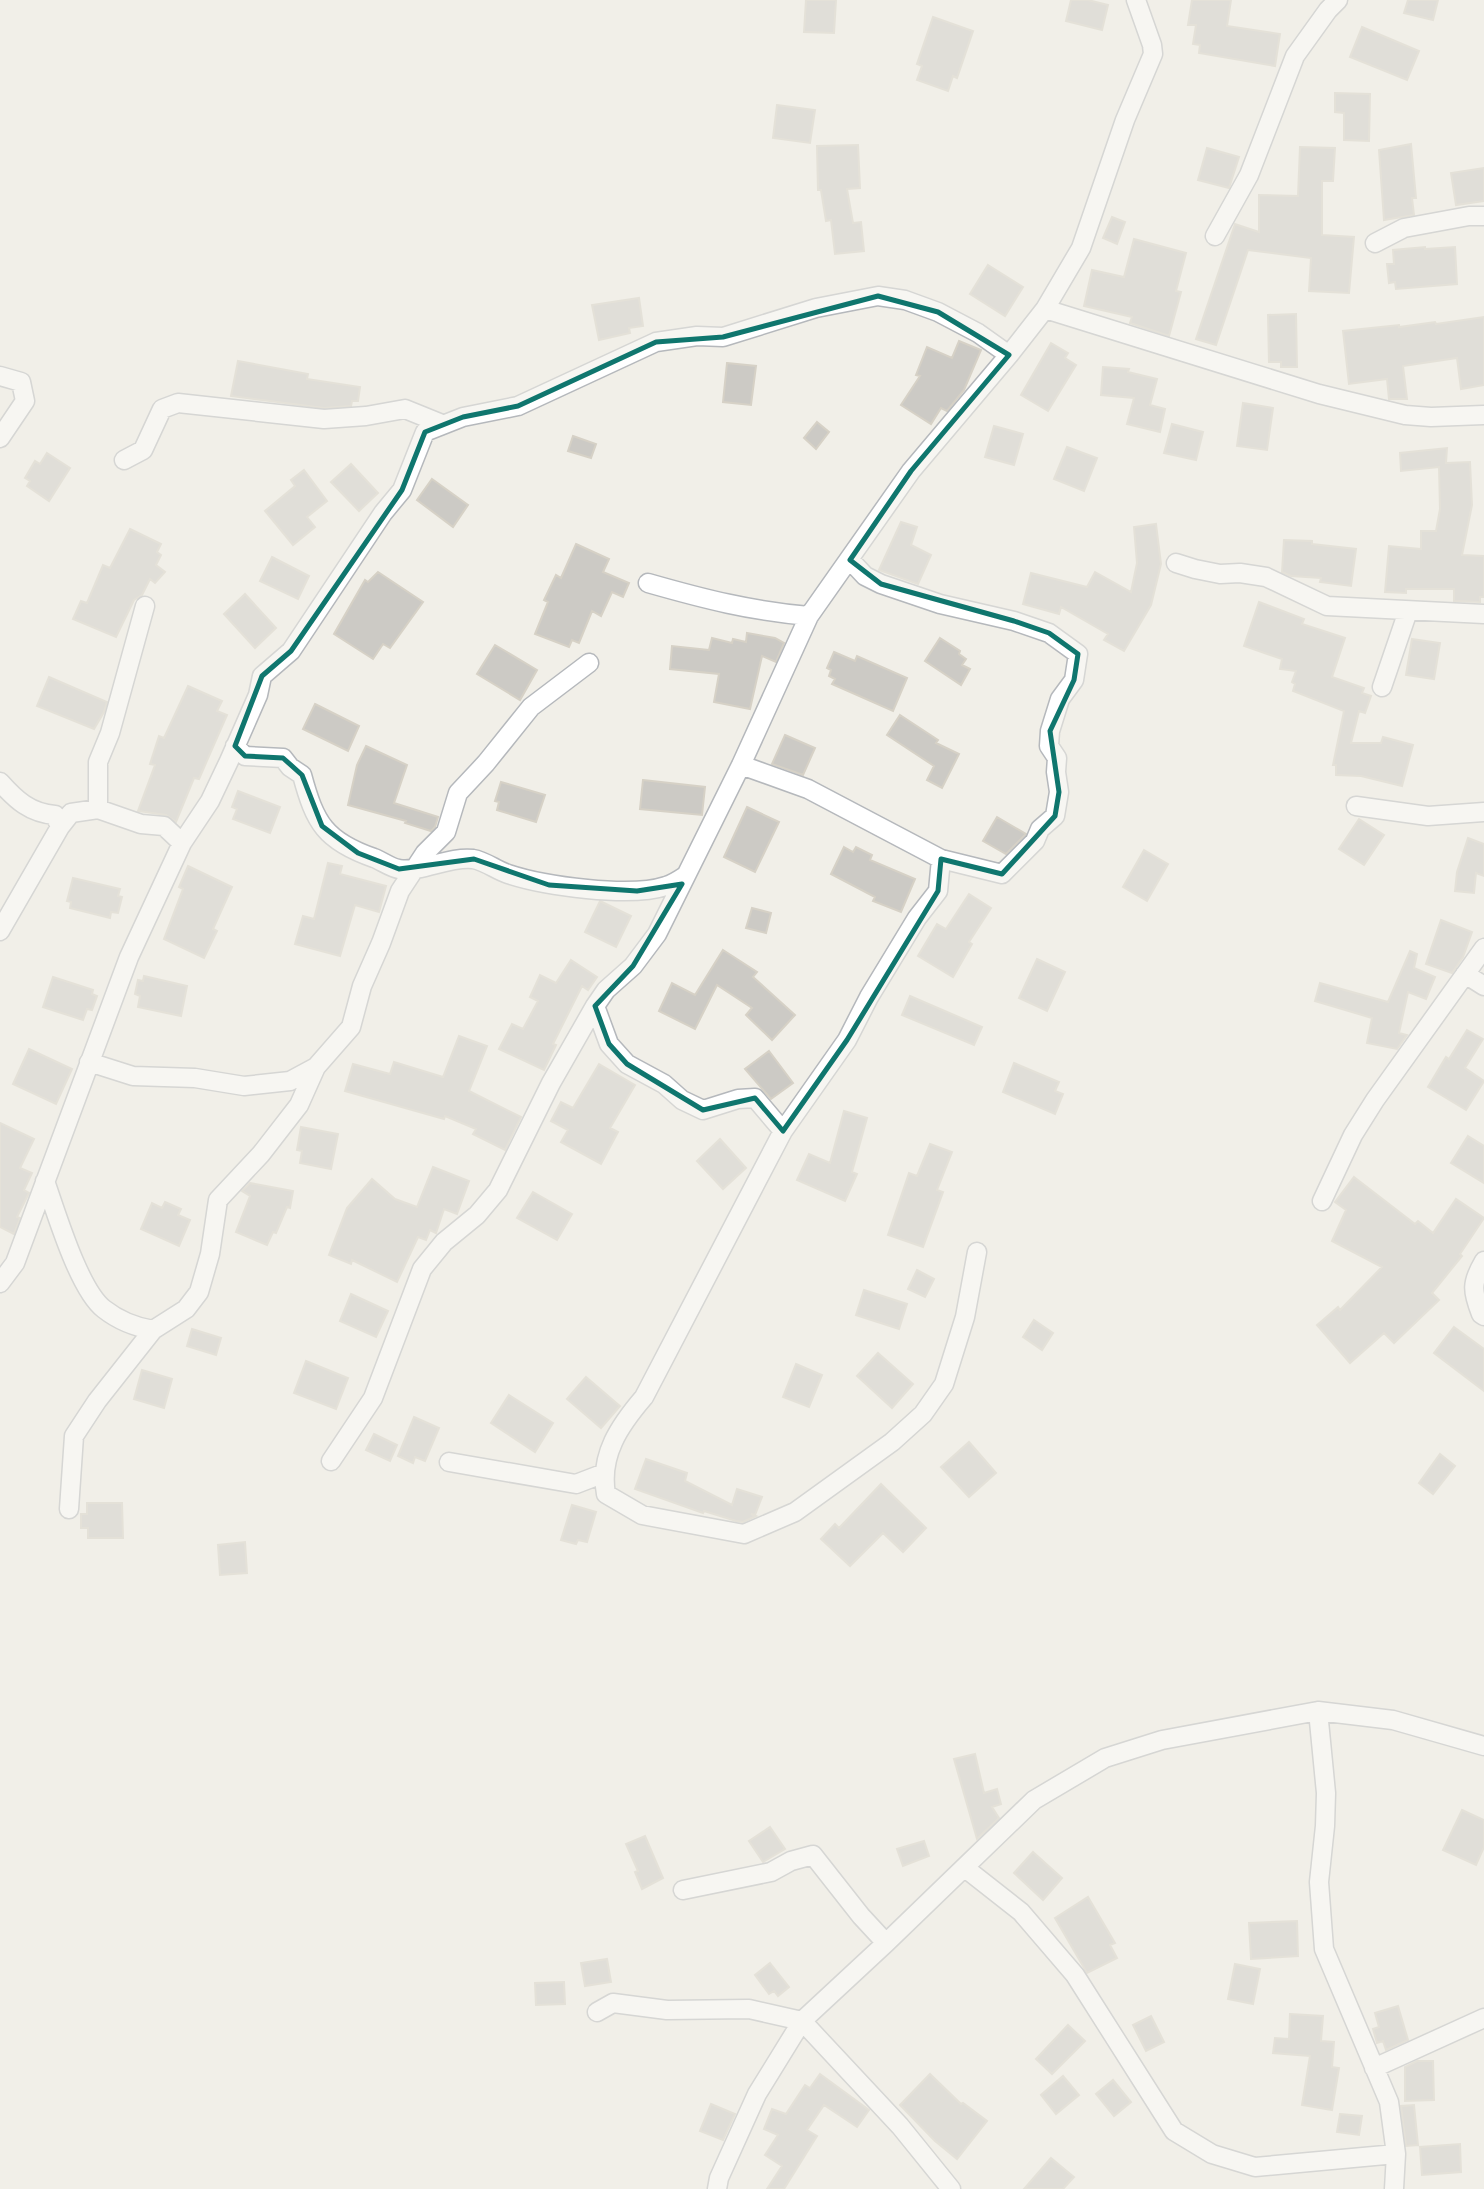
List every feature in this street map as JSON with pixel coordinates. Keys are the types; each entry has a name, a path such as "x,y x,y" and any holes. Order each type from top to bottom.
{"street":[{"path":"331,1461 373,1398 422,1269 444,1242 477,1215 498,1190 551,1083 596,1006 606,990 633,966 657,934 741,765 809,616 911,471 1010,355 1045,309 1081,248 1125,120 1153,54 1136,0"},
{"path":"1215,236 1249,175 1295,56 1338,0"},
{"path":"1375,243 1404,228 1469,216 1484,216"},
{"path":"0,1283 15,1263 129,957 182,844 210,801 258,695 262,676 291,650 383,513 402,490 425,432 463,417 518,406 656,342 697,336 723,337 816,308 878,296 905,300 939,312 978,333 1010,355"},
{"path":"1045,309 1319,394 1393,412 1432,418 1484,415"},
{"path":"0,376 21,382 25,401 0,438"},
{"path":"124,460 143,450 162,409 178,403 324,419 366,416 405,408 442,424"},
{"path":"741,765 808,789 941,859 1002,874 1030,847 1041,829 1055,816 1059,792 1057,758 1049,746 1050,731 1060,699 1074,680 1078,654 1049,633 1014,621 940,604 881,584 865,576 850,560"},
{"path":"1176,562 1220,574 1240,573 1266,577 1327,606 1484,614"},
{"path":"648,583 720,604 809,616"},
{"path":"98,809 99,762 110,733 145,606"},
{"path":"1382,687 1408,611"},
{"path":"69,1509 75,1437 97,1401 153,1330 186,1309 199,1292 210,1254 218,1200 261,1154 299,1105 316,1067 351,1027 362,986 400,891 425,853 446,832 458,793 531,707 589,663"},
{"path":"234,746 245,756 283,758 302,775 310,805 322,826 336,841 399,869 474,859 507,874 549,885 637,891 667,886 685,876"},
{"path":"0,782 19,803 40,814 55,815 60,827"},
{"path":"1356,806 1428,816 1484,812"},
{"path":"0,931 60,827 71,813 98,809 141,824 164,826 182,844"},
{"path":"941,859 938,891 917,918 869,997 847,1040 783,1131 643,1397 619,1426 602,1474 606,1494 642,1515 744,1534 795,1512 892,1442 923,1415 944,1384 965,1317 977,1252"},
{"path":"1322,1201 1353,1135 1375,1100 1484,948"},
{"path":"1465,974 1484,986"},
{"path":"596,1006 609,1044 627,1064 664,1084 682,1100 703,1110 738,1099 755,1098 783,1131"},
{"path":"89,1062 133,1076 195,1078 244,1086 290,1081 316,1067"},
{"path":"45,1181 79,1274 102,1308 136,1328 153,1330"},
{"path":"1484,1261 1477,1273 1473,1292 1484,1316"},
{"path":"449,1462 576,1484 602,1474"},
{"path":"718,2189 719,2178 757,2094 802,2021 887,1943 1034,1800 1105,1758 1162,1740 1318,1711 1393,1720 1484,1746"},
{"path":"1318,1711 1326,1793 1319,1882 1324,1949 1389,2102 1396,2154 1394,2189"},
{"path":"683,1890 771,1872 791,1861 813,1855 861,1916 887,1943"},
{"path":"965,1868 1021,1912 1075,1975 1174,2131 1212,2154 1255,2167 1396,2154"},
{"path":"597,2012 613,2003 667,2010 749,2009 802,2021 900,2126 951,2189"},
{"path":"1374,2068 1484,2018"}],"highlighted area":[{"path":"878,296 938,312 1009,355 911,471 850,560 881,584 1049,633 1078,654 1074,680 1050,731 1059,792 1055,816 1002,874 941,859 938,891 847,1040 783,1131 755,1098 703,1110 627,1064 609,1044 595,1006 633,966 682,884 637,891 549,885 474,859 399,869 358,853 322,826 302,775 283,758 245,756 235,746 262,676 291,651 402,490 425,432 463,417 518,406 656,342 723,337"}],"building":[{"path":"806,0 836,0 834,33 804,32"},
{"path":"1071,0 1088,0 1108,5 1102,30 1066,21"},
{"path":"1192,0 1231,0 1227,26 1280,34 1275,66 1199,53 1200,45 1193,44 1196,25 1188,25"},
{"path":"1408,0 1438,0 1433,20 1404,13"},
{"path":"933,17 973,31 957,78 953,76 948,91 917,80 922,66 917,64"},
{"path":"1362,27 1419,51 1407,80 1350,57"},
{"path":"1335,93 1370,94 1369,141 1344,140 1344,113 1335,112"},
{"path":"777,105 815,110 810,143 773,138"},
{"path":"1411,144 1416,198 1412,198 1414,215 1384,220 1379,150"},
{"path":"858,145 860,188 847,189 853,223 861,222 864,251 835,254 831,220 826,221 821,190 818,190 817,146"},
{"path":"1300,147 1335,148 1333,181 1322,181 1322,235 1354,237 1349,293 1309,291 1311,258 1248,250 1216,345 1196,339 1235,224 1259,232 1259,195 1298,196"},
{"path":"1207,148 1239,157 1229,188 1198,180"},
{"path":"1484,168 1484,201 1456,205 1451,173"},
{"path":"1112,217 1125,222 1117,244 1103,238"},
{"path":"1134,239 1186,253 1176,291 1181,292 1169,336 1130,323 1132,317 1084,306 1092,270 1124,277"},
{"path":"1455,247 1457,284 1396,289 1395,282 1389,283 1387,264 1394,264 1393,250"},
{"path":"988,265 1023,287 1005,316 970,294"},
{"path":"639,298 643,326 629,328 630,333 599,340 592,305"},
{"path":"1296,314 1297,367 1281,367 1281,362 1269,362 1268,315"},
{"path":"1484,317 1484,385 1461,389 1457,358 1403,366 1407,399 1389,399 1387,379 1349,384 1343,331 1436,324"},
{"path":"959,341 981,350 964,390 947,411 941,408 931,424 901,405 920,376 916,375 927,347 952,358"},
{"path":"1051,343 1068,353 1065,358 1076,365 1048,411 1021,395"},
{"path":"238,361 308,374 307,379 360,387 358,401 352,401 351,406 324,408 231,396"},
{"path":"727,363 756,366 751,405 723,402"},
{"path":"1103,367 1129,369 1128,372 1157,379 1150,405 1165,409 1160,432 1127,424 1134,398 1101,395"},
{"path":"1243,403 1273,408 1267,450 1237,446"},
{"path":"817,422 829,432 816,449 804,438"},
{"path":"1172,424 1203,432 1196,460 1164,453"},
{"path":"994,426 1023,434 1014,465 985,457"},
{"path":"573,436 596,444 591,458 568,451"},
{"path":"1067,447 1097,458 1084,491 1054,479"},
{"path":"1447,448 1446,463 1470,462 1472,505 1462,555 1484,556 1484,597 1480,597 1480,602 1454,601 1454,589 1385,592 1389,546 1421,549 1421,531 1436,531 1440,509 1439,467 1401,471 1400,453"},
{"path":"47,453 70,468 49,501 27,486 30,481 25,478 35,461 40,464"},
{"path":"351,464 378,493 359,511 331,482"},
{"path":"304,470 327,501 307,517 315,527 293,545 265,511 295,486 291,480"},
{"path":"432,479 468,505 453,527 417,500"},
{"path":"901,522 917,527 911,545 931,555 918,584 879,570"},
{"path":"1156,524 1161,564 1151,605 1124,651 1104,640 1108,634 1061,607 1059,614 1023,604 1031,573 1087,587 1095,572 1131,592 1137,563 1134,527"},
{"path":"130,529 161,544 157,552 161,555 156,565 165,572 155,583 150,579 142,595 134,600 116,637 73,619 81,601 87,603 103,565 110,568"},
{"path":"1284,540 1312,541 1312,544 1356,549 1351,586 1320,582 1321,578 1291,576 1282,572"},
{"path":"576,544 609,559 603,572 629,583 623,597 612,592 601,616 592,611 579,643 572,640 569,647 535,634 548,602 544,600 556,575 561,578"},
{"path":"272,557 309,576 298,599 260,581"},
{"path":"378,572 423,602 390,648 383,644 373,659 334,634 365,580 368,582"},
{"path":"245,594 276,628 255,648 224,614"},
{"path":"1259,602 1304,619 1302,624 1345,638 1332,677 1364,688 1362,693 1371,696 1365,713 1359,711 1351,743 1381,743 1383,737 1413,745 1402,786 1361,776 1336,775 1336,765 1333,765 1344,711 1293,691 1295,684 1292,682 1296,671 1280,669 1282,659 1244,646"},
{"path":"747,633 775,638 784,643 776,662 762,656 750,709 714,702 719,674 670,669 672,646 709,650 712,638 732,643 733,639 746,642"},
{"path":"940,638 960,651 959,654 966,659 962,665 970,669 961,685 925,661"},
{"path":"1412,639 1440,643 1434,679 1406,675"},
{"path":"495,645 537,670 520,700 477,674"},
{"path":"834,652 855,661 857,656 907,678 893,711 832,684 835,679 829,676 831,670 827,668"},
{"path":"49,677 107,702 94,729 37,706"},
{"path":"188,686 222,701 217,711 227,715 199,779 194,778 176,822 166,815 138,811 155,765 150,764 159,736 164,738"},
{"path":"315,704 359,726 348,751 303,729"},
{"path":"900,715 938,740 936,743 959,754 942,788 927,780 934,766 887,735"},
{"path":"785,735 815,748 803,775 772,764"},
{"path":"366,746 407,765 394,803 438,817 431,831 348,805 357,765"},
{"path":"643,780 705,787 702,815 640,809"},
{"path":"501,782 545,795 536,822 497,810 499,802 495,801"},
{"path":"238,791 280,807 270,833 233,819 237,809 232,807"},
{"path":"747,807 779,822 755,872 724,857"},
{"path":"997,817 1026,834 1006,854 983,841"},
{"path":"1359,819 1384,835 1364,865 1339,849"},
{"path":"1468,838 1484,844 1484,876 1476,873 1474,893 1455,891 1457,872"},
{"path":"844,847 853,852 856,847 872,855 870,860 915,879 901,912 873,901 875,897 831,874"},
{"path":"1144,850 1168,864 1147,901 1123,887"},
{"path":"328,863 342,866 340,874 386,886 379,912 355,905 340,956 295,944 303,916 314,919"},
{"path":"188,866 232,887 213,929 217,931 204,958 164,939 183,889 179,887"},
{"path":"73,878 120,889 118,896 122,897 118,913 111,912 110,918 70,908 71,902 67,901"},
{"path":"969,894 991,908 969,942 972,944 953,977 918,956 937,924 946,929"},
{"path":"600,901 631,916 616,947 585,932"},
{"path":"752,908 771,913 766,933 746,928"},
{"path":"1441,920 1472,932 1463,957 1452,973 1426,964"},
{"path":"723,950 757,972 753,977 795,1015 772,1040 746,1015 752,1008 717,985 695,1029 659,1011 672,983 695,995"},
{"path":"1410,951 1417,954 1414,968 1435,977 1426,999 1408,992 1399,1033 1407,1035 1397,1049 1367,1043 1372,1018 1315,1001 1320,983 1388,1002"},
{"path":"1037,959 1065,972 1047,1011 1019,998"},
{"path":"571,960 597,977 588,990 582,986 553,1044 556,1045 544,1070 499,1049 512,1024 523,1029 538,1001 530,997 540,975 556,983"},
{"path":"144,976 187,986 181,1016 138,1007 140,996 135,994 138,980 143,981"},
{"path":"53,977 93,990 92,994 97,996 92,1010 87,1009 83,1020 43,1007"},
{"path":"910,996 982,1027 974,1045 902,1015"},
{"path":"1467,1030 1483,1039 1465,1068 1484,1081 1466,1110 1428,1087"},
{"path":"459,1036 487,1046 469,1091 521,1117 505,1150 473,1134 476,1129 445,1116 444,1119 345,1091 353,1064 390,1074 394,1062 443,1077"},
{"path":"29,1049 72,1069 56,1104 13,1084"},
{"path":"769,1051 793,1083 771,1099 745,1069"},
{"path":"1014,1063 1059,1082 1055,1091 1063,1094 1055,1114 1003,1092"},
{"path":"599,1064 635,1085 610,1128 618,1132 601,1164 561,1142 568,1130 551,1121 561,1102 573,1108"},
{"path":"844,1111 867,1118 852,1172 857,1174 845,1201 797,1180 809,1154 830,1163"},
{"path":"0,1123 34,1139 20,1168 32,1173 24,1190 29,1193 17,1217 20,1218 14,1234 0,1227"},
{"path":"301,1127 338,1134 331,1169 300,1163 302,1151 297,1150"},
{"path":"1468,1136 1484,1146 1484,1183 1451,1163"},
{"path":"720,1139 746,1168 723,1189 697,1161"},
{"path":"930,1144 952,1152 937,1190 943,1192 923,1247 888,1235 909,1173 917,1176"},
{"path":"433,1167 469,1181 457,1214 444,1209 436,1233 430,1230 426,1240 418,1237 397,1282 352,1260 351,1264 329,1255 347,1208 372,1179 395,1199 417,1207"},
{"path":"1354,1177 1415,1224 1418,1221 1433,1233 1456,1199 1484,1218 1460,1254 1462,1256 1432,1293 1439,1300 1394,1343 1384,1333 1350,1363 1317,1325 1338,1307 1340,1310 1382,1267 1332,1241 1346,1210 1335,1202"},
{"path":"250,1183 293,1191 290,1208 287,1207 276,1233 273,1232 267,1245 236,1232 250,1196 242,1191"},
{"path":"533,1192 572,1214 557,1240 517,1218"},
{"path":"165,1202 181,1209 178,1215 190,1220 179,1246 141,1229 152,1203 162,1208"},
{"path":"917,1270 934,1279 925,1297 908,1289"},
{"path":"864,1290 907,1304 899,1329 856,1315"},
{"path":"351,1294 388,1311 376,1337 340,1321"},
{"path":"1034,1320 1053,1333 1042,1350 1023,1337"},
{"path":"1454,1327 1484,1349 1484,1391 1434,1353"},
{"path":"192,1329 221,1338 216,1355 187,1346"},
{"path":"878,1353 913,1384 892,1408 857,1376"},
{"path":"306,1361 348,1378 336,1409 294,1393"},
{"path":"796,1364 822,1375 809,1407 783,1397"},
{"path":"142,1370 172,1379 164,1408 134,1399"},
{"path":"586,1377 620,1406 601,1428 567,1399"},
{"path":"509,1395 553,1423 535,1452 491,1423"},
{"path":"414,1417 439,1428 425,1461 415,1457 413,1463 398,1456"},
{"path":"374,1434 397,1445 390,1461 366,1450"},
{"path":"969,1442 996,1473 969,1497 941,1467"},
{"path":"1440,1454 1455,1466 1433,1494 1419,1483"},
{"path":"646,1459 687,1473 685,1481 732,1505 737,1489 762,1497 755,1515 751,1514 756,1516 743,1522 736,1521 704,1511 703,1513 635,1489"},
{"path":"881,1484 926,1528 903,1552 883,1533 850,1566 821,1539 835,1524 839,1528"},
{"path":"87,1503 122,1503 123,1538 88,1538 88,1528 81,1528 81,1514 87,1514"},
{"path":"572,1505 596,1512 587,1542 578,1540 576,1544 561,1540"},
{"path":"245,1542 247,1573 220,1575 218,1545"},
{"path":"975,1754 984,1793 997,1789 1001,1804 992,1807 999,1818 977,1839 954,1759"},
{"path":"1462,1810 1484,1820 1484,1847 1476,1865 1443,1850"},
{"path":"770,1827 785,1849 763,1862 749,1841"},
{"path":"645,1836 663,1878 642,1889 635,1872 638,1871 626,1844"},
{"path":"924,1841 929,1856 903,1866 897,1849"},
{"path":"1033,1852 1062,1878 1043,1900 1014,1873"},
{"path":"1088,1897 1115,1943 1110,1945 1117,1958 1087,1973 1055,1918"},
{"path":"1297,1921 1298,1956 1251,1959 1249,1923"},
{"path":"607,1959 611,1982 585,1986 581,1963"},
{"path":"770,1963 789,1987 778,1996 774,1991 769,1994 755,1975"},
{"path":"1235,1964 1260,1969 1253,2004 1228,1999"},
{"path":"564,1982 565,2004 536,2005 535,1983"},
{"path":"1398,2006 1408,2040 1386,2050 1383,2041 1377,2043 1373,2029 1379,2027 1375,2013"},
{"path":"1290,2014 1323,2016 1321,2041 1334,2042 1332,2067 1339,2068 1332,2110 1302,2105 1310,2056 1273,2053 1275,2038 1289,2039"},
{"path":"1151,2016 1164,2042 1146,2051 1133,2025"},
{"path":"1068,2025 1085,2041 1052,2074 1036,2059"},
{"path":"1417,2061 1433,2061 1434,2100 1405,2101 1405,2067"},
{"path":"820,2074 869,2110 857,2127 824,2105 807,2130 817,2136 784,2189 767,2189 782,2166 765,2155 778,2135 764,2129 772,2109 786,2114 805,2085 810,2088"},
{"path":"930,2074 961,2104 987,2121 957,2159 900,2105"},
{"path":"1063,2076 1079,2095 1056,2114 1041,2095"},
{"path":"1113,2080 1131,2102 1114,2116 1096,2094"},
{"path":"711,2104 735,2114 723,2140 700,2131"},
{"path":"1414,2105 1418,2145 1406,2146 1401,2106"},
{"path":"1340,2114 1362,2116 1359,2135 1337,2132"},
{"path":"1460,2144 1461,2172 1422,2175 1420,2147"},
{"path":"1051,2158 1074,2177 1063,2189 1024,2189"}]}
